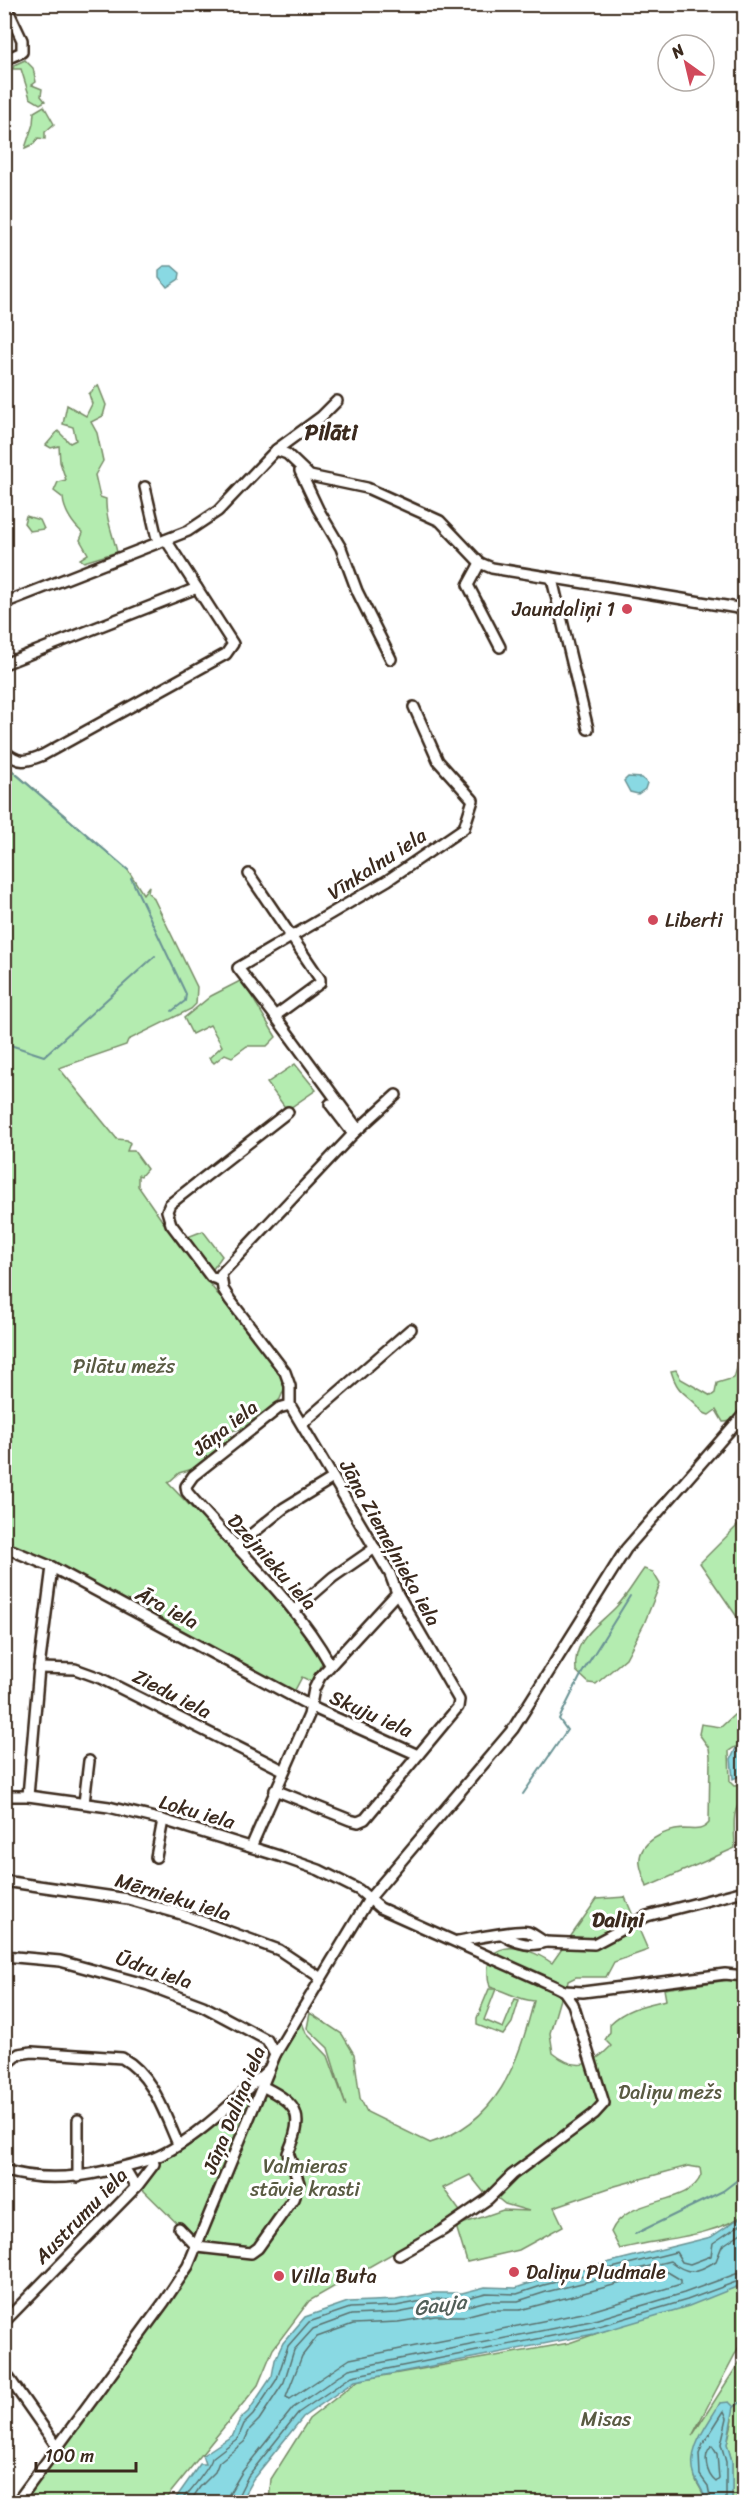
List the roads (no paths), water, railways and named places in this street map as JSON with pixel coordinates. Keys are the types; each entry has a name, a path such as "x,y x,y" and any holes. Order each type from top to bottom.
{"street":[{"path":"4,60 22,52 22,40 5,4"},
{"path":"4,603 162,541 207,520 276,450 321,417 337,401"},
{"path":"276,450 287,454 307,482 318,509 341,548 357,591 391,659"},
{"path":"297,466 310,476 367,488 440,521 480,563 492,568 744,609"},
{"path":"4,751 16,761 25,763 43,755 226,654 233,644 197,588 162,541 145,487"},
{"path":"480,563 468,585 500,647"},
{"path":"552,579 588,729"},
{"path":"4,664 197,588"},
{"name":"Vīnkalnu iela","path":"275,1016 238,968 293,938 388,880 464,828 473,800 438,761 414,707"},
{"path":"249,874 320,982 275,1016 355,1132"},
{"path":"290,1405 290,1386 285,1372 230,1300 220,1280 221,1274 355,1132 396,1095"},
{"path":"330,1104 355,1132"},
{"path":"220,1280 211,1277 171,1224 166,1211 170,1204 288,1112"},
{"path":"302,1424 411,1329"},
{"name":"Jāņa Ziemeļnieka iela","path":"290,1405 390,1574 397,1593 459,1700 458,1707 418,1755"},
{"name":"Jāņa iela","path":"186,1486 193,1476 233,1443 279,1408 290,1405"},
{"name":"Jāņa Daliņa iela","path":"17,2502 164,2302 197,2247 264,2087 268,2069 369,1899 513,1729 626,1549 744,1414"},
{"path":"237,1546 284,1508 333,1478"},
{"name":"Dzejnieku iela","path":"186,1486 192,1498 294,1611 315,1638 330,1664"},
{"name":"Āra iela","path":"4,1547 52,1567 310,1705"},
{"path":"294,1611 333,1577 375,1548"},
{"path":"28,1796 39,1668 52,1567"},
{"path":"251,1847 309,1715 317,1683 330,1664 397,1593"},
{"name":"Ziedu iela","path":"39,1668 75,1669 100,1678 283,1770"},
{"name":"Skuju iela","path":"310,1705 418,1755"},
{"path":"275,1790 358,1822 365,1819 418,1755"},
{"path":"84,1803 89,1761"},
{"name":"Loku iela","path":"4,1796 28,1796 84,1803 163,1820 319,1870 359,1890 380,1908 458,1941 564,1991"},
{"path":"156,1857 163,1820"},
{"name":"Mērnieku iela","path":"4,1881 128,1899 181,1914 279,1950 321,1978"},
{"path":"458,1941 503,1935 515,1931 527,1932 545,1942 594,1944 647,1916 744,1891"},
{"name":"Ūdru iela","path":"4,1956 60,1961 148,1985 203,2006 267,2040 275,2055"},
{"path":"564,1991 583,1992 725,1974 744,1976"},
{"path":"399,2255 443,2230 488,2199 512,2175 594,2114 604,2103 573,2004 564,1991"},
{"path":"4,2067 19,2054 32,2052 122,2058 135,2065 145,2077 178,2144"},
{"path":"4,2170 46,2179 118,2169 152,2159 178,2144 226,2108 268,2069"},
{"path":"179,2228 197,2247 251,2253 258,2248 293,2199 299,2183 288,2153 298,2130 295,2110 283,2096 264,2087"},
{"path":"78,2120 78,2176"},
{"name":"Austrumu iela","path":"4,2322 136,2187 154,2164 152,2159"},
{"path":"118,2169 127,2172 136,2187"},
{"path":"4,2371 58,2448"}],"water":[{"path":"164,266 172,266 180,273 179,279 167,287 159,277 159,270"},
{"path":"628,777 642,778 647,783 645,789 638,794 630,792 624,781"},
{"path":"736,1748 742,1753 742,1775 733,1779 731,1759"},
{"name":"Gauja","path":"744,2215 744,2284 689,2306 594,2334 355,2381 303,2417 253,2479 240,2502 173,2502 200,2464 206,2464 203,2455 233,2435 240,2419 248,2412 272,2376 275,2360 283,2343 305,2317 348,2302 396,2300 433,2293 462,2293 485,2287 516,2288 542,2279 711,2237"},
{"path":"729,2402 734,2407 727,2444 732,2461 732,2502 705,2502 693,2467 695,2448 720,2403"}],"waterway":[{"path":"4,764 128,870"},
{"path":"131,878 186,994 185,1001 172,1011"},
{"path":"4,1043 44,1056 155,956"},
{"path":"523,1794 567,1730 559,1719 582,1673 630,1596"},
{"path":"635,2234 723,2191 744,2175"},
{"path":"734,2407 744,2400"}],"place":[{"name":"Jaundaliņi 1","path":"627,609"},
{"name":"Liberti","path":"653,920"},
{"name":"Daliņu Pludmale","path":"514,2272"},
{"name":"Villa Buta","path":"279,2276"}],"district":[{"name":"Pilāti","path":"331,432"},
{"name":"Daliņi","path":"618,1920"}],"park label":[{"name":"Pilātu mežs","path":"124,1366"},
{"name":"Daliņu mežs","path":"670,2092"},
{"name":"Valmieras stāvie krasti","path":"305,2178"},
{"name":"Misas","path":"606,2419"}]}
